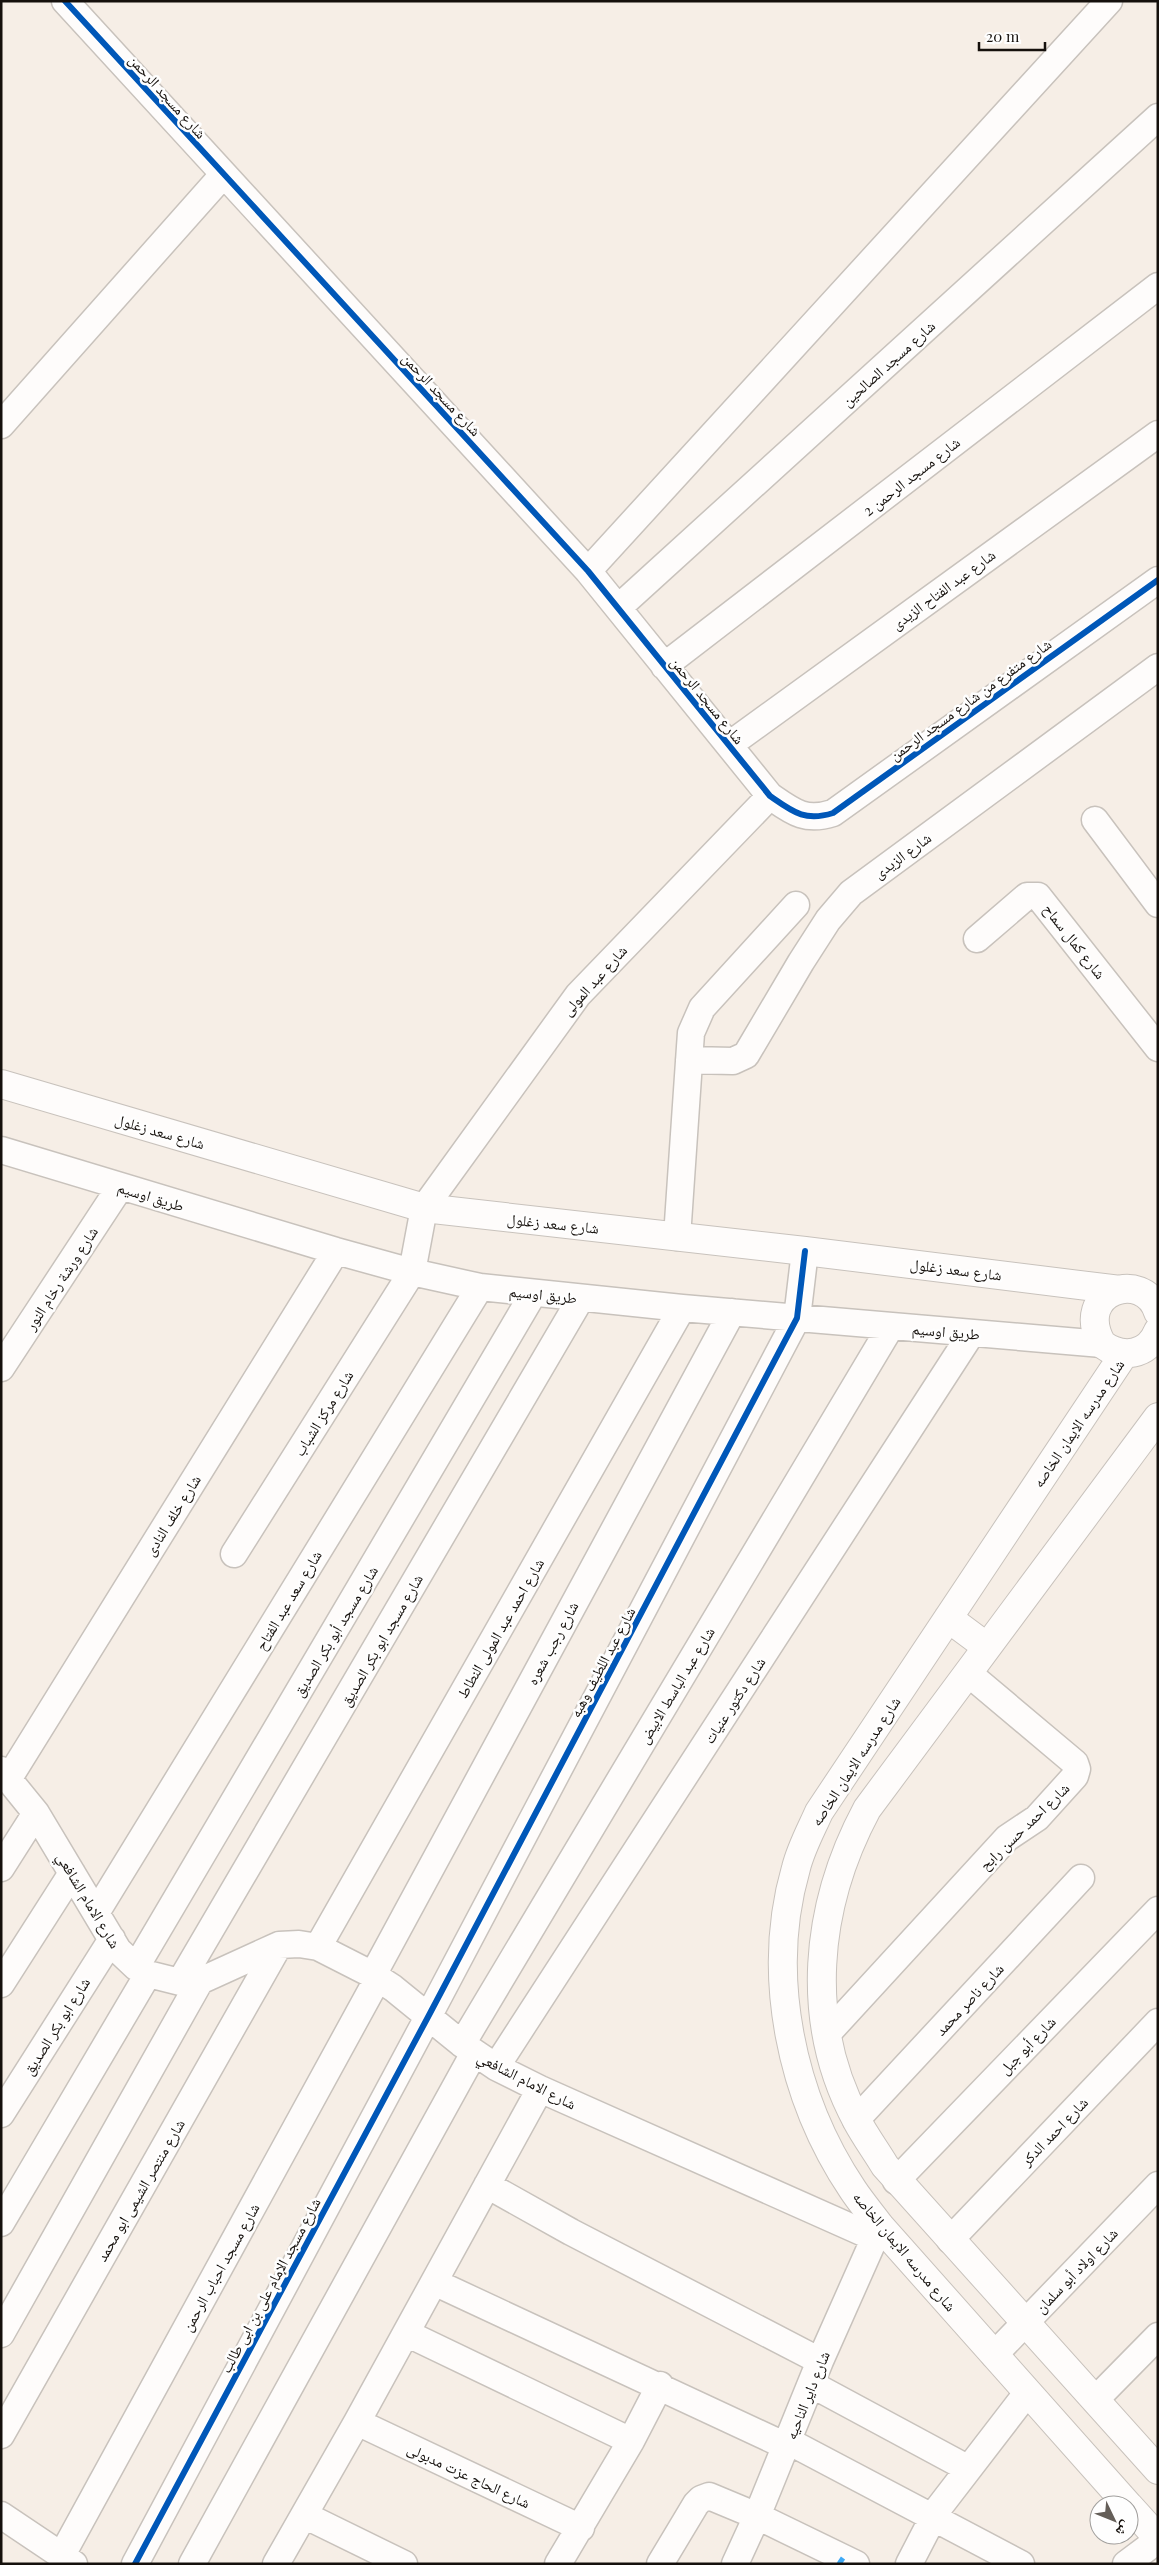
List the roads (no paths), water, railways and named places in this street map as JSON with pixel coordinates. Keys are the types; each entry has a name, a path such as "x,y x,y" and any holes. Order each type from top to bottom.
{"street":[{"name":"شارع مسجد الرحمن","path":"64,1 588,571 729,745 781,803"},
{"path":"588,571 1109,1"},
{"name":"شارع مسجد الصالحين","path":"618,608 1158,117"},
{"path":"1,425 223,175"},
{"name":"شارع مسجد الرحمن 2","path":"664,666 1158,286"},
{"name":"شارع عبد الفتاح الزيدى","path":"729,745 1158,434"},
{"name":"شارع متفرع من شارع مسجد الرحمن","path":"781,803 804,817 819,818 833,813 1158,580"},
{"name":"شارع الزيدى","path":"689,1060 733,1061 746,1055 800,962 828,920 850,893 1158,667"},
{"name":"شارع عبد المولى","path":"424,1208 578,995 781,803"},
{"path":"1095,820 1158,904"},
{"name":"شارع كمال سماح","path":"977,939 1027,896 1038,896 1158,1048"},
{"path":"677,1237 691,1033 702,1008 796,905"},
{"name":"شارع سعد زغلول","path":"1,1084 424,1208 677,1237 1138,1285"},
{"name":"طريق اوسيم","path":"1,1150 336,1251 412,1272 480,1287 533,1294 891,1326 1113,1349"},
{"name":"شارع ورشة رخام النور","path":"1,1368 120,1187"},
{"path":"412,1272 424,1208"},
{"path":"797,1318 805,1250"},
{"name":"شارع خلف النادى","path":"5,1774 336,1251"},
{"name":"شارع مركز الشباب","path":"234,1554 412,1272"},
{"path":"1155,1343 1142,1351 1113,1349 1096,1333 1095,1314 1104,1298 1138,1285 1152,1300 1158,1312"},
{"name":"شارع سعد عبد الفتاح","path":"96,1913 480,1287"},
{"name":"شارع مسجد أبو بكر الصديق","path":"1,2223 142,1971 533,1294"},
{"name":"شارع مسجد ابو بكر الصديق","path":"1,2334 190,1981 581,1298"},
{"name":"شارع احمد عبد المولى النطاط","path":"318,1947 682,1308"},
{"name":"شارع رجب شعره","path":"376,1976 732,1312"},
{"name":"شارع عبد اللطيف وهبه","path":"428,2017 797,1318"},
{"name":"شارع عبد الباسط الابيض","path":"192,2564 468,2048 891,1326"},
{"name":"شارع دكتور عنيات","path":"496,2067 971,1334"},
{"name":"شارع مدرسه الايمان الخاصه","path":"1113,1349 948,1618 819,1812 796,1868 788,1903 784,1934 783,1978 791,2042 799,2077 813,2116 878,2232 994,2355 1118,2495"},
{"path":"1158,1417 867,1809 842,1862 830,1902 824,1934 823,2001 827,2034 838,2078 856,2120 891,2174 1158,2470"},
{"path":"948,1618 987,1647"},
{"name":"شارع احمد حسن رابح","path":"827,2034 1007,1838 1037,1818 1075,1776 1077,1769 1075,1763 968,1673"},
{"name":"شارع الامام الشافعي","path":"5,1774 36,1813 118,1950 142,1971"},
{"path":"1,1868 36,1813"},
{"path":"1,1984 72,1873"},
{"name":"شارع ناصر محمد","path":"856,2120 1081,1878"},
{"name":"شارع أبو جبل","path":"891,2174 1158,1910"},
{"name":"شارع ابو بكر الصديق","path":"1,2114 112,1939"},
{"name":"شارع الامام الشافعي","path":"190,1981 279,1945 299,1944 318,1947 376,1976 468,2048 496,2067 540,2089 878,2232"},
{"name":"شارع منتصر الشيمى ابو محمد","path":"1,2435 279,1945"},
{"path":"142,1971 190,1981"},
{"name":"شارع مسجد احباب الرحمن","path":"60,2558 376,1976"},
{"name":"شارع مسجد الإمام على بن ابى طالب","path":"134,2564 428,2017"},
{"name":"شارع احمد الدكر","path":"950,2240 1158,2022"},
{"path":"276,2564 406,2334 540,2089"},
{"path":"853,2190 891,2174"},
{"path":"487,2184 815,2373 967,2468"},
{"name":"شارع اولاد أبو سلمان","path":"994,2355 1158,2185"},
{"name":"شارع داير الناحيه","path":"734,2564 757,2516 815,2373 878,2232"},
{"path":"434,2282 787,2443 933,2516 1021,2564"},
{"path":"406,2334 631,2441"},
{"path":"1095,2400 1158,2336"},
{"path":"558,2564 631,2441 660,2385"},
{"path":"908,2564 933,2516 967,2468 1027,2392"},
{"name":"شارع الحاج عزت مدبولى","path":"357,2422 581,2528"},
{"path":"660,2564 696,2504 704,2497 715,2497 856,2564"},
{"path":"1,2515 60,2558"},
{"path":"304,2516 404,2564"},
{"name":"شارع مدرسه الايمان الخاصه","path":"1139,2518 1158,2539"},
{"path":"1126,2564 1158,2539"}]}
